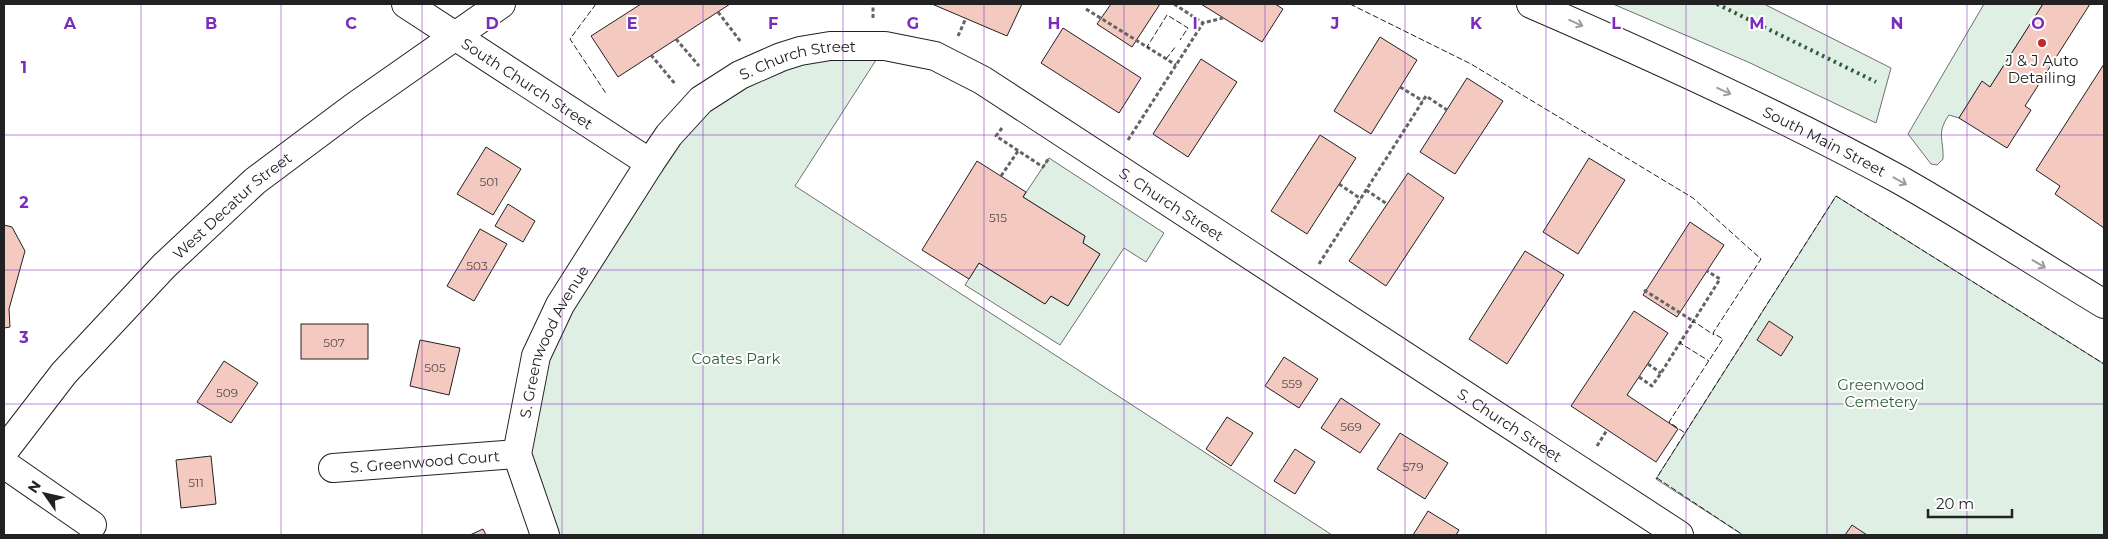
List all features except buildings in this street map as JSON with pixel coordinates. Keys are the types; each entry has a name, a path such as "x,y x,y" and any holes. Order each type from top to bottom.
{"street":[{"name":"South Church Street","path":"406,4 650,163"},
{"name":"West Decatur Street","path":"4,451 64,373 164,266 255,181 354,107 501,4"},
{"name":"South Main Street","path":"1531,4 1635,49 1768,112 1892,176 2104,304"},
{"name":"S. Church Street","path":"650,163 669,135 701,100 740,75 781,57 800,51 830,46 885,46 935,56 982,80 1679,535"},
{"name":"S. Greenwood Avenue","path":"517,454 536,356 560,305 650,163"},
{"name":"S. Greenwood Court","path":"333,468 517,454"},
{"path":"517,454 545,535"},
{"path":"4,464 92,524"}],"path":[{"path":"873,4 873,18"},
{"path":"1174,4 1203,23"},
{"path":"1086,9 1176,65"},
{"path":"718,12 741,42"},
{"path":"957,37 966,18"},
{"path":"1128,140 1203,23 1223,18"},
{"path":"676,38 699,66"},
{"path":"651,55 676,85"},
{"path":"1400,87 1423,102"},
{"path":"1319,264 1426,96 1447,110"},
{"path":"1002,128 996,136 1043,167 1049,158"},
{"path":"1001,176 1018,151"},
{"path":"1339,184 1361,199"},
{"path":"1366,190 1387,204"},
{"path":"1639,377 1652,386 1661,373 1720,279 1707,271"},
{"path":"1644,290 1693,321"},
{"path":"1648,364 1661,373"},
{"path":"1596,446 1608,430"}],"green space":[{"path":"1613,4 1764,4 1891,68 1876,123 1748,62"},
{"path":"1984,4 2043,4 1990,87 1982,82 1959,118 1949,115 1942,132 1943,159 1937,165 1931,164 1908,134"},
{"name":"Coates Park","path":"885,46 795,186 1332,535 545,535 531,497 525,405 536,356 669,135 740,75"},
{"path":"1049,158 1164,233 1146,262 1124,248 1060,345 965,285 979,263 1045,304 1051,296 1068,306 1100,254 1083,243 1085,236 1023,197"},
{"name":"Greenwood Cemetery","path":"1836,196 2104,364 2104,535 1743,535 1656,479"}],"hedge":[{"path":"1717,4 1876,82"}],"fence":[{"path":"596,4 570,39 607,95"},
{"path":"1350,4 1471,64 1693,198 1761,259 1713,333 1723,339 1669,422 1685,433 1656,479"},
{"path":"1149,48 1147,47 1167,15 1188,28 1180,40"},
{"path":"1166,59 1176,46"},
{"path":"1685,433 1836,196 2104,364"},
{"path":"1692,323 1693,321 1714,335"},
{"path":"1681,341 1680,343 1709,361"},
{"path":"1657,478 1743,535"}],"place":[{"name":"J & J Auto Detailing","path":"2042,43"}]}
